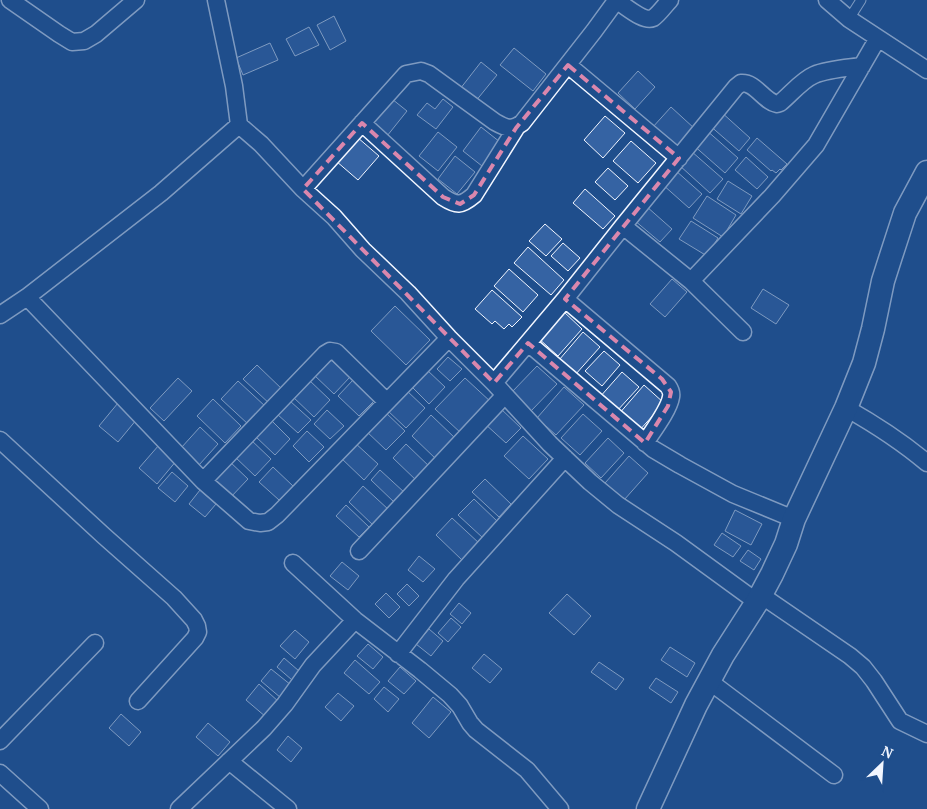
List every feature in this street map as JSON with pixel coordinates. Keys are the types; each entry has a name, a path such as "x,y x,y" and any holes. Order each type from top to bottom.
{"street":[{"path":"10,0 72,42 84,41 90,38 136,0"},
{"path":"216,0 240,125 334,217 363,250 408,294 550,444 590,482 618,504 676,543 850,656 874,680 900,721 927,734"},
{"path":"362,123 443,197 452,203 460,204 474,195 516,128 568,65 613,5 620,3 643,18 650,18 657,14 670,0"},
{"path":"827,0 849,19 927,70"},
{"path":"691,281 778,189 816,145 878,38"},
{"path":"568,65 679,158"},
{"path":"359,551 499,389 528,343 736,87 741,84 749,84 770,102 777,104 814,75 862,66"},
{"path":"303,188 406,74 415,71 429,74 503,127 516,128"},
{"path":"0,315 27,297 161,193 240,125"},
{"path":"648,809 696,705 723,655 772,574 786,544 794,519 846,408 864,363 883,281 905,213 927,172"},
{"path":"623,226 691,281 743,332"},
{"path":"27,297 203,481 240,514 250,521 260,523 268,522 284,508 448,338"},
{"path":"565,299 668,386 671,392 668,406 645,444"},
{"path":"528,343 645,444 733,494 794,519"},
{"path":"203,481 324,354 330,351 336,352 386,401"},
{"path":"846,408 882,428 927,463"},
{"path":"0,440 174,598 194,620 198,632 195,638 138,701"},
{"path":"398,654 456,579 565,458"},
{"path":"293,563 355,620 450,695 476,730 527,770 560,809"},
{"path":"179,809 264,728 285,704 313,665 355,620"},
{"path":"0,741 95,643"},
{"path":"709,681 834,775"},
{"path":"228,761 288,809"},
{"path":"0,773 40,809"}],"lane":[{"path":"849,19 861,0"}],"highlighted area":[{"path":"568,65 679,158 565,299 662,379 671,392 668,406 645,443 528,343 494,383 303,189 362,123 443,197 460,204 474,195 516,128"}],"building":[{"path":"334,16 346,41 330,50 317,25"},
{"path":"309,27 319,45 295,56 286,39"},
{"path":"270,43 278,60 243,75 236,58"},
{"path":"514,48 546,74 533,91 500,65"},
{"path":"481,62 497,75 475,102 460,89"},
{"path":"638,71 655,87 635,109 618,93"},
{"path":"392,99 407,111 387,136 372,124"},
{"path":"443,99 453,107 436,129 417,115 427,103 435,109"},
{"path":"671,107 695,129 677,149 652,128"},
{"path":"720,111 750,138 739,151 708,124"},
{"path":"605,116 625,133 603,158 584,140"},
{"path":"481,127 500,142 482,166 463,151"},
{"path":"705,129 738,158 725,173 692,144"},
{"path":"438,132 457,147 438,171 419,156"},
{"path":"357,137 379,156 358,180 336,161"},
{"path":"757,138 787,164 781,170 776,173 771,171 747,150"},
{"path":"631,141 656,163 638,183 613,161"},
{"path":"691,151 723,179 710,193 679,165"},
{"path":"455,156 475,172 457,194 438,179"},
{"path":"746,157 768,177 757,189 735,170"},
{"path":"608,168 628,186 615,200 595,182"},
{"path":"675,170 702,194 689,208 662,184"},
{"path":"728,181 752,196 741,214 717,199"},
{"path":"585,189 615,216 603,229 573,203"},
{"path":"707,196 736,215 723,237 693,218"},
{"path":"646,206 672,229 660,242 634,220"},
{"path":"691,221 718,238 707,256 679,239"},
{"path":"545,224 562,239 546,256 529,241"},
{"path":"563,243 580,258 568,271 551,256"},
{"path":"528,247 564,280 551,295 514,263"},
{"path":"509,269 538,295 523,312 494,286"},
{"path":"672,279 687,292 665,317 650,304"},
{"path":"763,289 789,305 776,324 751,308"},
{"path":"492,290 522,317 512,327 509,324 504,329 495,321 492,324 475,309"},
{"path":"395,306 430,340 406,365 371,331"},
{"path":"562,310 582,329 558,356 537,337"},
{"path":"583,332 600,347 575,375 559,360"},
{"path":"604,351 620,365 602,386 585,371"},
{"path":"448,357 462,369 450,381 437,369"},
{"path":"329,358 350,377 334,394 313,374"},
{"path":"257,365 284,391 271,405 243,379"},
{"path":"537,366 557,384 531,411 511,393"},
{"path":"426,369 445,387 429,404 410,385"},
{"path":"622,372 639,387 616,412 599,398"},
{"path":"178,378 192,391 164,421 150,408"},
{"path":"465,378 492,403 462,434 435,409"},
{"path":"308,379 330,400 314,417 292,396"},
{"path":"353,380 375,400 359,416 338,396"},
{"path":"238,381 266,407 249,425 221,399"},
{"path":"644,385 664,403 638,432 618,415"},
{"path":"564,387 584,405 556,435 537,418"},
{"path":"406,390 425,408 406,428 387,410"},
{"path":"213,399 241,426 225,443 197,416"},
{"path":"290,401 311,420 298,433 277,414"},
{"path":"118,403 137,419 118,442 99,426"},
{"path":"499,407 521,428 506,443 484,423"},
{"path":"327,410 344,426 330,439 314,424"},
{"path":"384,411 405,431 386,450 365,430"},
{"path":"583,414 602,431 580,455 561,438"},
{"path":"431,415 456,439 437,460 412,436"},
{"path":"271,420 290,439 275,455 255,436"},
{"path":"200,427 218,444 199,465 181,448"},
{"path":"307,431 324,447 309,462 293,446"},
{"path":"523,436 548,459 529,479 504,456"},
{"path":"608,438 624,453 601,478 585,463"},
{"path":"250,439 271,459 255,476 234,456"},
{"path":"354,442 378,464 364,480 340,457"},
{"path":"406,444 432,469 419,483 393,458"},
{"path":"159,445 177,460 157,484 139,468"},
{"path":"629,456 648,473 624,500 605,483"},
{"path":"228,460 248,479 229,499 209,480"},
{"path":"273,467 293,486 279,500 259,482"},
{"path":"380,470 405,493 395,503 371,480"},
{"path":"172,472 188,486 175,502 158,488"},
{"path":"485,479 511,504 499,517 472,492"},
{"path":"363,486 389,510 374,526 349,502"},
{"path":"200,490 216,504 205,517 189,504"},
{"path":"474,499 498,522 483,538 458,515"},
{"path":"346,505 369,527 359,537 336,516"},
{"path":"735,510 762,524 751,545 725,531"},
{"path":"452,518 480,544 463,561 436,535"},
{"path":"722,533 741,546 733,557 714,545"},
{"path":"748,550 761,559 754,570 740,561"},
{"path":"419,556 435,569 423,582 408,570"},
{"path":"342,562 359,576 348,590 330,576"},
{"path":"407,584 419,596 409,606 397,594"},
{"path":"386,593 400,607 389,618 375,604"},
{"path":"567,594 591,616 574,635 549,613"},
{"path":"459,603 471,613 462,624 450,614"},
{"path":"451,618 461,627 448,642 438,633"},
{"path":"429,629 443,641 431,656 416,644"},
{"path":"295,630 309,642 295,659 280,646"},
{"path":"368,644 383,657 373,669 357,656"},
{"path":"670,647 695,663 687,677 661,660"},
{"path":"484,654 502,669 490,683 472,668"},
{"path":"284,658 299,671 292,680 277,667"},
{"path":"355,660 380,682 369,694 344,673"},
{"path":"599,662 624,679 616,690 591,672"},
{"path":"400,667 416,681 404,694 388,681"},
{"path":"271,669 291,685 281,698 261,681"},
{"path":"656,678 678,692 671,703 649,688"},
{"path":"259,684 279,702 266,717 246,700"},
{"path":"384,687 399,699 388,712 374,699"},
{"path":"338,693 354,706 341,721 325,707"},
{"path":"433,697 451,712 429,738 412,723"},
{"path":"121,714 141,732 129,746 109,728"},
{"path":"208,723 230,742 218,756 196,737"},
{"path":"288,736 302,748 291,762 277,750"}]}
